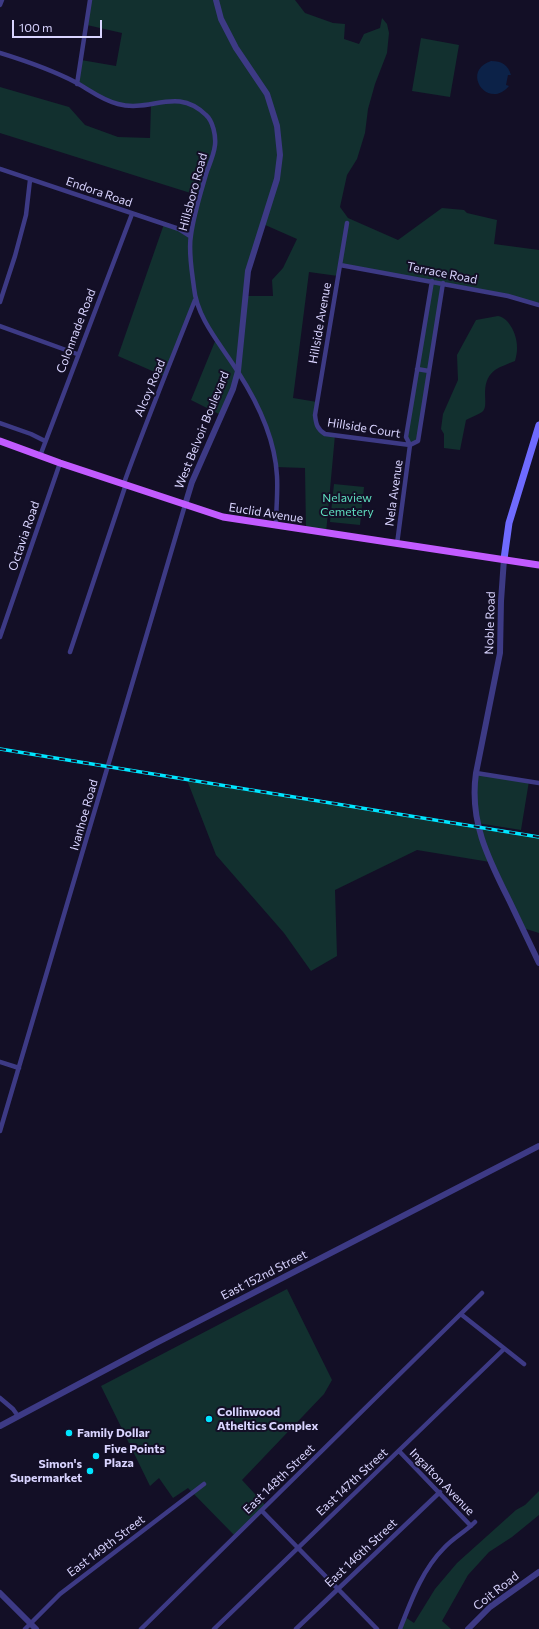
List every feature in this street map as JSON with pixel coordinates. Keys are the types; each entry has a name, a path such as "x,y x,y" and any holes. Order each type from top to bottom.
{"main road":[{"name":"Noble Road","path":"504,559 509,523 539,425"},
{"name":"Euclid Avenue","path":"0,441 60,463 223,518 539,565"}],"street":[{"path":"0,5 2,0"},
{"path":"78,84 90,0"},
{"name":"West Belvoir Boulevard","path":"185,505 192,482 233,390 238,371 248,271 276,179 280,154 277,126 267,94 236,48 221,19 216,0"},
{"name":"Hillsboro Road","path":"0,53 32,63 78,84 99,97 119,104 134,106 181,100 194,104 208,116 215,134 215,147 198,201 190,236 195,300 216,339 238,371 257,405 271,440 277,476 276,526"},
{"name":"Endora Road","path":"0,169 179,229 190,236"},
{"path":"0,302 16,256 24,222 30,180"},
{"name":"Colonnade Road","path":"40,456 77,354 132,214"},
{"name":"Hillside Avenue","path":"317,426 315,415 348,223"},
{"name":"Terrace Road","path":"340,265 508,296 539,305"},
{"name":"Nela Avenue","path":"397,544 410,445 406,437 432,281"},
{"name":"Nela Avenue","path":"410,445 418,441 443,283"},
{"name":"Alcoy Road","path":"70,652 144,428 162,387 195,300"},
{"path":"0,326 77,354"},
{"path":"417,369 429,371"},
{"path":"0,423 31,434 45,441"},
{"name":"Hillside Court","path":"317,426 320,431 325,434 410,445"},
{"name":"Octavia Road","path":"0,637 60,463"},
{"name":"Ivanhoe Road","path":"0,1131 185,505"},
{"name":"Noble Road","path":"504,559 501,601 500,653 476,773 473,798 477,823 487,855 539,963"},
{"path":"476,773 539,783"},
{"path":"0,1062 19,1068"},
{"name":"East 152nd Street","path":"0,1426 154,1344 539,1146"},
{"name":"East 148th Street","path":"141,1629 462,1315 482,1293"},
{"path":"462,1315 524,1364"},
{"name":"East 147th Street","path":"214,1629 504,1349"},
{"path":"0,1398 14,1409 18,1416"},
{"name":"Ingalton Avenue","path":"399,1451 473,1524 445,1546 433,1559 425,1573 400,1629"},
{"name":"East 149th Street","path":"25,1629 60,1594 204,1484"},
{"name":"East 146th Street","path":"296,1629 440,1492"},
{"path":"262,1510 377,1629"},
{"name":"Coit Road","path":"468,1629 490,1607 539,1572"},
{"path":"0,1593 36,1629"}],"green space":[{"path":"90,0 295,0 305,13 333,23 345,24 344,39 359,44 364,34 380,28 382,18 387,24 389,33 387,53 375,84 368,109 365,133 357,159 347,175 340,207 348,218 398,240 442,208 464,210 467,213 497,220 494,244 539,250 539,305 443,283 418,441 410,445 406,437 432,281 341,265 338,276 309,272 293,398 317,402 315,415 320,431 335,435 326,533 306,530 305,468 276,467 271,440 257,405 238,372 221,415 191,400 216,339 195,301 166,377 118,356 164,224 190,236 200,196 0,133 0,87 69,107 85,125 118,137 150,138 151,104 119,104 77,84 81,60 116,66 122,33 87,25","holes":["263,224 297,239 283,268 272,280 273,296 245,296 248,271"]},
{"path":"421,38 459,45 450,97 412,91"},
{"path":"498,316 510,324 515,334 517,352 515,361 495,370 490,376 485,388 484,409 482,412 466,420 460,450 444,448 444,434 441,429 443,414 458,380 457,355 476,320"},
{"name":"Nelaview Cemetery","path":"334,484 364,487 360,525 330,522"},
{"path":"476,773 529,781 521,830 477,823"},
{"path":"187,780 539,837 539,933 523,928 490,862 417,850 335,890 337,956 311,971 284,933 216,855"},
{"name":"Collinwood Atheltics Complex","path":"287,1289 332,1380 324,1394 242,1480 266,1506 235,1536 188,1488 173,1498 159,1478 150,1486 101,1386"},
{"path":"539,1491 539,1515 512,1537 489,1552 468,1575 442,1621 451,1629 400,1629 405,1617 414,1623 435,1589 457,1563 516,1510 525,1505"}],"water":[{"path":"491,61 504,64 511,75 508,75 506,85 509,86 501,93 493,94 486,92 480,87 478,73 482,66"}],"railway":[{"path":"0,749 539,837"}],"place":[{"name":"Collinwood Atheltics Complex","path":"209,1419"},
{"name":"Family Dollar","path":"69,1433"},
{"name":"Five Points Plaza","path":"96,1456"},
{"name":"Simon's Supermarket","path":"90,1471"}]}
